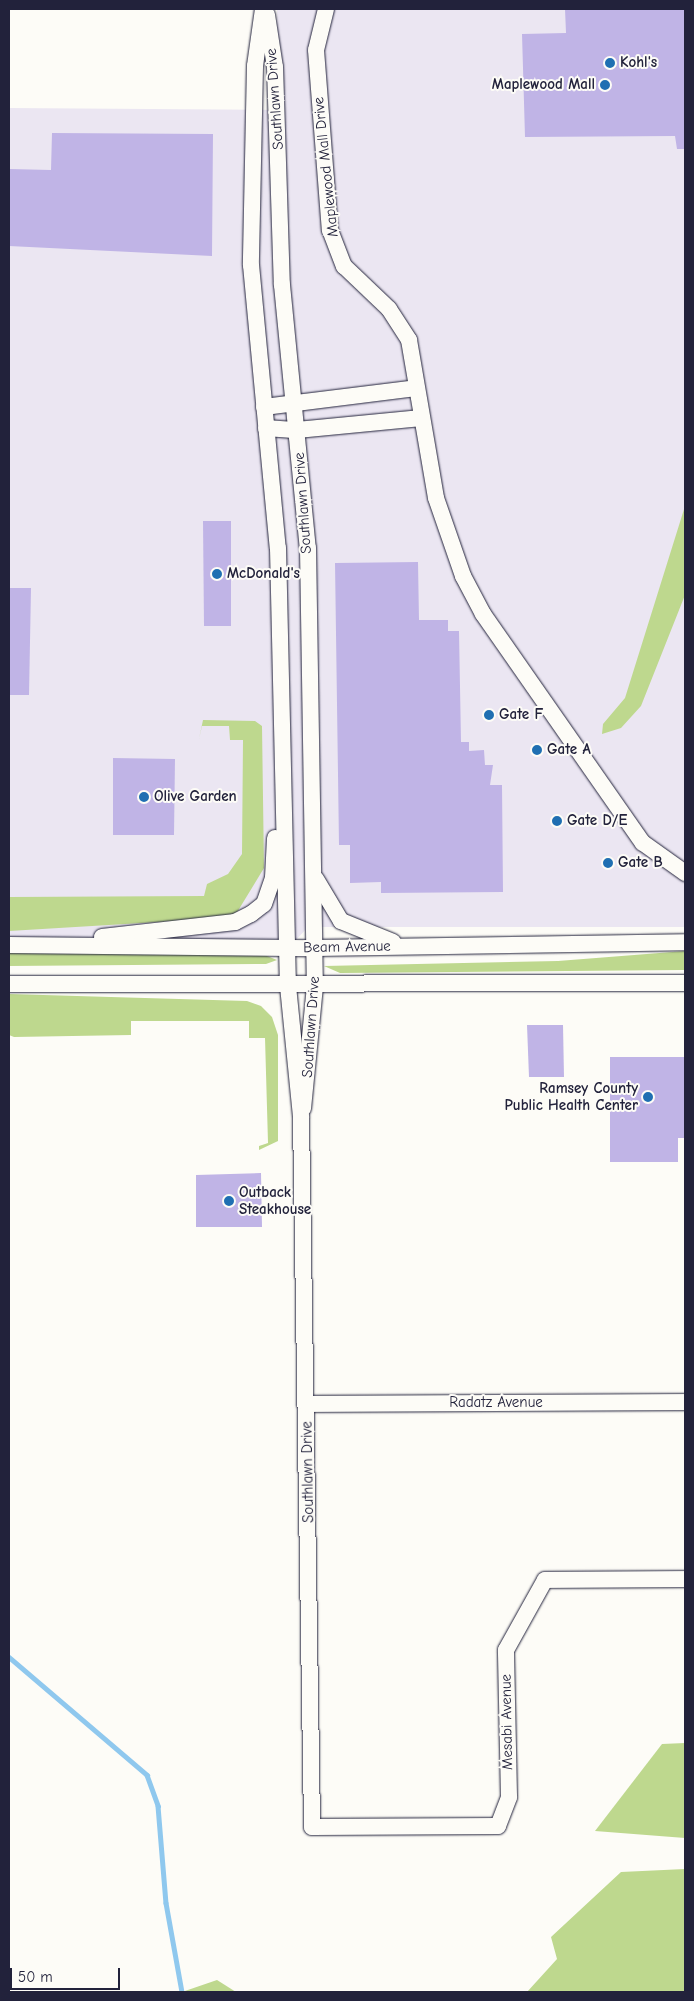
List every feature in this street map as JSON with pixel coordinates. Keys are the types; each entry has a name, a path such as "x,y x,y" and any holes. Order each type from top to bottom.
{"street":[{"name":"Southlawn Drive","path":"264,9 275,67 282,284 308,548 315,986 310,1075 301,1117"},
{"name":"Southlawn Drive","path":"264,9 255,66 251,265 278,548 288,986 301,1117 307,1404 312,1827"},
{"name":"Maplewood Mall Drive","path":"326,9 316,50 330,230 344,266 389,309 409,340 421,418 440,515 471,592 643,843 685,873"},
{"path":"264,407 416,388"},
{"path":"266,428 297,430 421,418"},
{"path":"42,945 234,922 252,914 264,904 273,878 283,779"},
{"path":"313,871 341,921 403,945"},
{"name":"Beam Avenue","path":"9,945 315,948 403,945 685,942"},
{"path":"9,984 315,986 685,983"},
{"name":"Radatz Avenue","path":"307,1404 685,1402"},
{"name":"Mesabi Avenue","path":"312,1827 498,1826 509,1797 506,1650 545,1580 685,1579"}],"shaded area":[{"path":"277,9 685,9 685,927 314,927 312,923 291,945 9,945 9,108 279,110"}],"green space":[{"path":"685,506 685,595 641,706 621,728 602,734 603,724 625,698"},
{"path":"203,720 255,721 262,726 264,868 236,914 225,918 9,931 9,897 204,896 207,884 228,874 242,854 243,740 230,740 229,726 202,726 199,739"},
{"path":"685,951 685,970 340,973 324,966 558,961"},
{"path":"9,952 262,954 277,960 266,964 9,966"},
{"path":"9,994 247,1001 261,1006 272,1017 278,1035 278,1141 259,1150 259,1146 268,1143 265,1038 249,1038 249,1021 131,1021 131,1035 14,1037 9,1035"},
{"path":"685,1743 685,1838 595,1831 662,1744"},
{"path":"685,1869 685,1992 527,1992 557,1959 551,1937 621,1872"},
{"path":"217,1980 236,1992 182,1992"}],"building":[{"name":"Maplewood Mall","path":"565,9 685,9 685,149 677,149 675,136 525,137 522,34 566,33"},
{"path":"52,133 213,134 212,256 9,246 9,169 51,170"},
{"name":"McDonald's","path":"203,521 231,521 231,626 204,626"},
{"path":"418,562 419,620 448,620 448,631 459,631 461,742 469,742 469,751 484,750 485,765 493,765 490,785 502,785 503,892 381,893 381,882 350,883 350,845 339,845 335,563"},
{"path":"9,588 31,588 29,695 9,695"},
{"name":"Olive Garden","path":"113,758 175,759 174,835 113,835"},
{"path":"527,1025 563,1025 564,1077 529,1077"},
{"name":"Ramsey County Public Health Center","path":"610,1057 685,1057 685,1138 678,1138 678,1162 610,1162"},
{"name":"Outback Steakhouse","path":"261,1173 262,1227 196,1227 196,1175"}],"waterway":[{"path":"9,1657 147,1775 158,1806 166,1903 182,1992"}],"place":[{"name":"Kohl's","path":"610,63"},
{"name":"Maplewood Mall","path":"605,85"},
{"name":"McDonald's","path":"217,574"},
{"name":"Gate F","path":"489,715"},
{"name":"Gate A","path":"537,750"},
{"name":"Olive Garden","path":"144,797"},
{"name":"Gate D/E","path":"557,821"},
{"name":"Gate B","path":"608,863"},
{"name":"Ramsey County Public Health Center","path":"648,1097"},
{"name":"Outback Steakhouse","path":"229,1201"}]}
